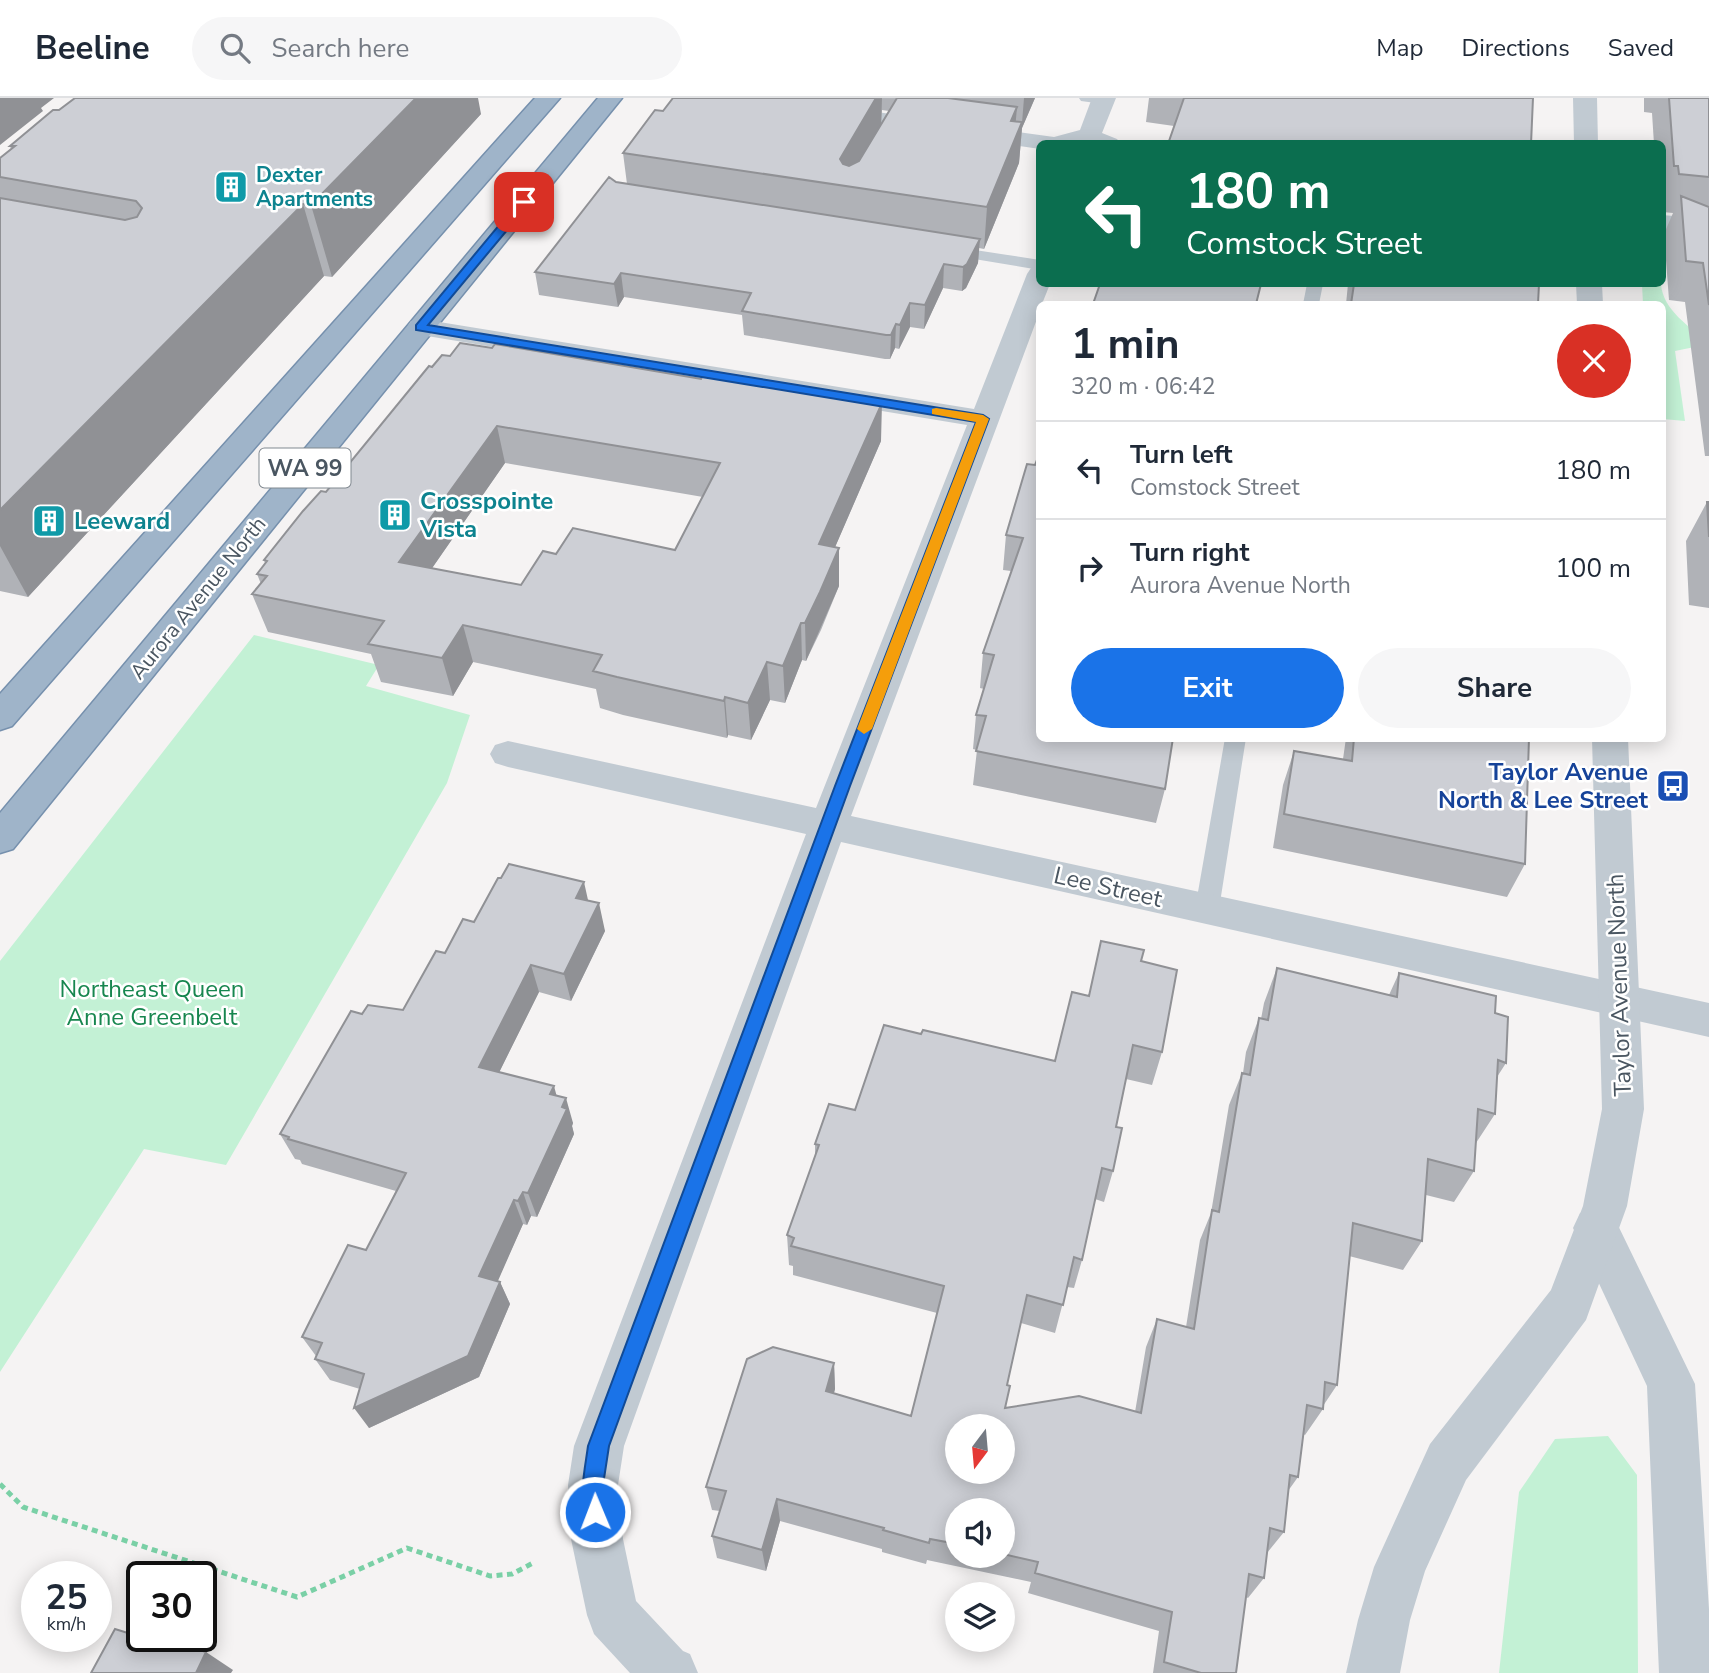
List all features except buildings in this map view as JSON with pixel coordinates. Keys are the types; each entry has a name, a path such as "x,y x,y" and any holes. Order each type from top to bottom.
{"highway":[{"name":"WA 99","path":"0,717 548,98"},
{"name":"Aurora Avenue North","path":"0,839 610,98"}],"street":[{"path":"729,98 892,128 1036,142"},
{"path":"1585,98 1586,140"},
{"path":"1065,140 1099,140 1098,99"},
{"path":"1666,223 1709,226"},
{"path":"668,1672 613,1615 597,1539 593,1485 599,1446 828,825 1036,284"},
{"path":"421,327 983,419"},
{"name":"Taylor Avenue North","path":"1373,1673 1384,1620 1401,1567 1448,1462 1569,1304 1605,1206 1623,1109 1610,742"},
{"name":"Lee Street","path":"508,754 1709,1020"},
{"path":"1596,1228 1671,1384 1686,1673"}],"lane":[{"path":"1666,225 1697,240 1709,242"},
{"path":"932,248 1036,264"},
{"path":"1207,909 1235,742"}],"path":[{"path":"0,1484 23,1507 298,1597 407,1548 490,1576 512,1574 533,1563"}],"green space":[{"path":"1642,287 1662,287 1672,310 1709,344 1675,351 1685,421 1666,419 1666,301 1643,301"},
{"name":"Northeast Queen Anne Greenbelt","path":"254,635 379,665 366,686 470,715 447,783 226,1165 144,1149 0,1372 0,961"},
{"path":"1608,1436 1637,1475 1638,1673 1499,1673 1519,1492 1555,1439"}],"slow traffic":[{"path":"864,729 983,419 936,411"}],"place":[{"name":"Dexter Apartments","path":"231,187"},
{"name":"Crosspointe Vista","path":"395,515"},
{"name":"Leeward","path":"49,521"},
{"name":"Taylor Avenue North & Lee Street","path":"1673,786"}],"route":[{"path":"524,202 421,327 983,419 843,786 599,1446 593,1485 595,1512"}]}
